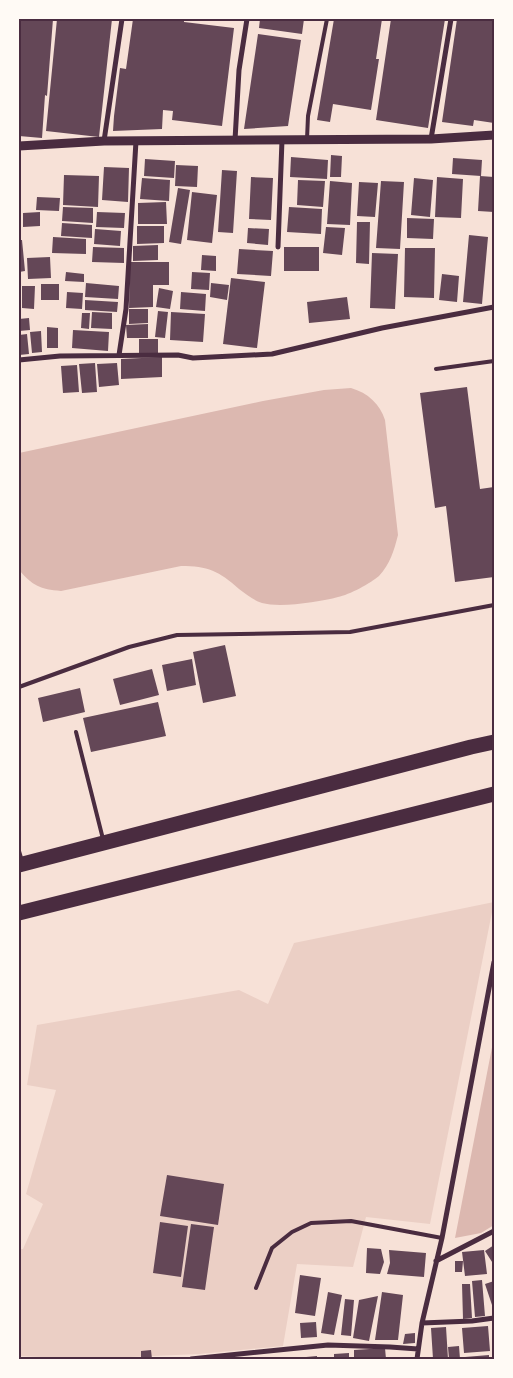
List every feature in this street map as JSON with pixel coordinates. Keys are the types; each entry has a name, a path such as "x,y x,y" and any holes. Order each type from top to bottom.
{"highway":[{"path":"20,860 104,844 494,742"},
{"path":"19,914 494,794"}],"street":[{"path":"104,141 122,19"},
{"path":"234,140 239,70 247,19"},
{"path":"431,139 451,19"},
{"path":"19,146 104,141 431,139 494,135"},
{"path":"278,247 282,140"},
{"path":"119,355 126,309 136,141"},
{"path":"19,360 60,356 178,355 193,358 272,354 382,328 494,307"},
{"path":"417,1359 422,1323 442,1238 494,962"},
{"path":"436,1261 494,1231"},
{"path":"422,1323 494,1318"},
{"path":"190,1359 328,1346 390,1347 418,1350"}],"lane":[{"path":"307,139 308,116 327,19"},
{"path":"436,369 494,361"},
{"path":"19,687 129,647 177,635 350,632 494,606"},
{"path":"76,732 104,844"},
{"path":"256,1288 272,1248 292,1232 311,1223 351,1221 442,1238"}],"shaded area":[{"path":"351,388 363,393 377,404 385,420 398,535 386,567 379,576 360,588 343,596 321,601 279,605 262,603 253,599 219,574 199,567 181,566 61,591 37,586 19,570 19,453 263,401 324,390"},
{"path":"494,902 430,1224 366,1217 353,1267 297,1264 283,1346 199,1354 85,1359 19,1356 19,1249 23,1249 43,1204 26,1194 56,1090 27,1085 37,1025 239,990 268,1004 294,943"},
{"path":"494,1037 494,1225 481,1233 455,1238"}],"building":[{"path":"19,19 53,19 42,138 19,136"},
{"path":"57,19 112,19 99,137 46,131"},
{"path":"133,19 184,19 184,22 234,28 222,126 172,120 173,111 163,110 162,129 113,131 120,68 126,69"},
{"path":"260,19 304,19 302,34 259,28"},
{"path":"334,19 382,19 376,59 379,59 371,110 333,104 330,122 317,120"},
{"path":"391,19 445,19 428,128 376,120"},
{"path":"457,19 494,19 494,123 474,120 473,126 442,122"},
{"path":"258,34 301,40 288,126 244,129"},
{"path":"331,155 342,156 341,177 330,177"},
{"path":"291,157 328,160 327,179 290,177"},
{"path":"453,158 482,160 481,176 452,174"},
{"path":"145,159 175,161 174,178 144,176"},
{"path":"176,165 198,166 197,187 175,186"},
{"path":"104,167 129,168 128,202 102,200"},
{"path":"222,170 237,171 233,233 218,232"},
{"path":"64,175 99,176 98,207 63,205"},
{"path":"480,176 494,177 494,212 478,211"},
{"path":"251,177 273,178 271,220 249,219"},
{"path":"437,177 463,179 461,218 435,217"},
{"path":"142,178 170,180 169,201 140,199"},
{"path":"414,178 433,180 430,217 411,215"},
{"path":"298,180 325,181 323,207 297,205"},
{"path":"330,181 352,183 350,225 327,224"},
{"path":"381,181 404,182 400,249 376,248"},
{"path":"359,182 378,183 375,217 357,216"},
{"path":"178,188 190,190 181,244 169,242"},
{"path":"192,192 217,195 212,243 187,240"},
{"path":"37,197 60,198 59,211 36,210"},
{"path":"166,202 167,224 138,224 138,203"},
{"path":"63,207 93,208 93,223 62,221"},
{"path":"289,207 322,209 321,234 287,232"},
{"path":"40,212 40,226 23,227 23,213"},
{"path":"97,212 125,213 124,228 96,227"},
{"path":"407,218 434,219 433,239 407,238"},
{"path":"357,222 370,222 369,264 356,263"},
{"path":"62,223 92,225 92,238 61,236"},
{"path":"137,226 164,226 164,243 137,244"},
{"path":"326,227 345,228 342,255 323,253"},
{"path":"248,228 269,229 268,245 247,243"},
{"path":"95,229 121,231 120,246 94,244"},
{"path":"469,235 488,237 482,304 463,302"},
{"path":"53,237 86,239 86,254 52,253"},
{"path":"19,240 22,240 25,271 19,272"},
{"path":"158,245 158,260 133,261 133,246"},
{"path":"93,247 124,248 124,263 92,262"},
{"path":"284,247 319,247 319,271 284,271"},
{"path":"405,248 435,248 434,298 404,297"},
{"path":"239,249 273,251 271,276 237,274"},
{"path":"372,253 398,254 395,309 370,308"},
{"path":"202,255 216,256 216,271 201,270"},
{"path":"50,257 51,278 28,279 27,258"},
{"path":"130,262 169,262 169,285 153,285 153,307 129,308"},
{"path":"66,272 84,274 84,282 65,281"},
{"path":"192,272 210,273 209,290 191,289"},
{"path":"442,274 459,276 457,302 439,300"},
{"path":"231,278 265,282 257,348 223,344"},
{"path":"86,283 119,286 118,299 85,297"},
{"path":"211,283 229,285 227,300 210,297"},
{"path":"41,284 59,284 59,300 41,300"},
{"path":"22,286 35,286 34,309 22,308"},
{"path":"159,288 173,291 170,309 156,307"},
{"path":"67,292 83,293 82,309 66,308"},
{"path":"181,292 206,294 205,311 180,309"},
{"path":"347,297 350,319 309,323 307,302"},
{"path":"85,300 118,302 117,312 85,310"},
{"path":"129,309 148,309 148,323 129,324"},
{"path":"158,311 168,312 165,338 155,337"},
{"path":"92,312 112,313 112,329 91,328"},
{"path":"171,312 205,314 203,342 170,340"},
{"path":"82,313 90,313 89,329 81,328"},
{"path":"29,318 30,330 19,331 19,319"},
{"path":"148,324 148,338 127,338 126,325"},
{"path":"47,327 58,328 58,348 47,348"},
{"path":"73,330 109,332 108,351 72,348"},
{"path":"41,331 42,352 32,353 30,332"},
{"path":"27,334 29,354 19,355 19,335"},
{"path":"139,339 158,339 158,353 139,353"},
{"path":"162,357 162,377 121,379 121,359"},
{"path":"95,363 97,392 82,393 79,364"},
{"path":"117,363 119,385 99,387 97,364"},
{"path":"77,365 79,392 63,393 61,366"},
{"path":"467,387 480,489 494,487 494,577 455,582 446,506 435,508 420,393"},
{"path":"225,645 236,696 203,703 193,652"},
{"path":"192,659 196,685 167,691 162,665"},
{"path":"152,669 159,695 120,705 113,679"},
{"path":"80,688 85,712 43,722 38,698"},
{"path":"158,702 166,736 91,752 83,718"},
{"path":"167,1175 224,1184 218,1225 160,1216"},
{"path":"160,1222 188,1226 181,1277 153,1273"},
{"path":"191,1224 214,1227 205,1290 182,1287"},
{"path":"494,1245 494,1265 485,1251"},
{"path":"367,1248 381,1249 384,1262 380,1274 366,1273"},
{"path":"389,1250 426,1253 424,1277 387,1274 390,1263"},
{"path":"484,1250 487,1274 465,1276 462,1252"},
{"path":"455,1261 463,1261 462,1272 455,1272"},
{"path":"300,1275 321,1278 315,1316 295,1313"},
{"path":"482,1280 485,1316 475,1317 472,1281"},
{"path":"494,1281 494,1311 485,1284"},
{"path":"462,1284 470,1284 472,1318 463,1319"},
{"path":"328,1292 342,1295 334,1335 321,1333"},
{"path":"382,1292 403,1295 398,1340 375,1340"},
{"path":"378,1296 369,1341 353,1338 359,1300"},
{"path":"345,1299 354,1300 351,1336 341,1335"},
{"path":"316,1322 317,1337 301,1338 300,1323"},
{"path":"488,1326 490,1351 464,1353 462,1328"},
{"path":"446,1327 448,1359 433,1359 431,1328"},
{"path":"415,1333 415,1343 403,1344 405,1334"},
{"path":"459,1346 460,1359 449,1359 448,1347"},
{"path":"385,1348 386,1359 354,1359 354,1350"},
{"path":"151,1350 152,1359 141,1359 141,1351"},
{"path":"349,1353 349,1359 334,1359 334,1354"},
{"path":"489,1355 489,1359 465,1359 465,1357"},
{"path":"317,1356 317,1359 295,1359 295,1358"}]}
